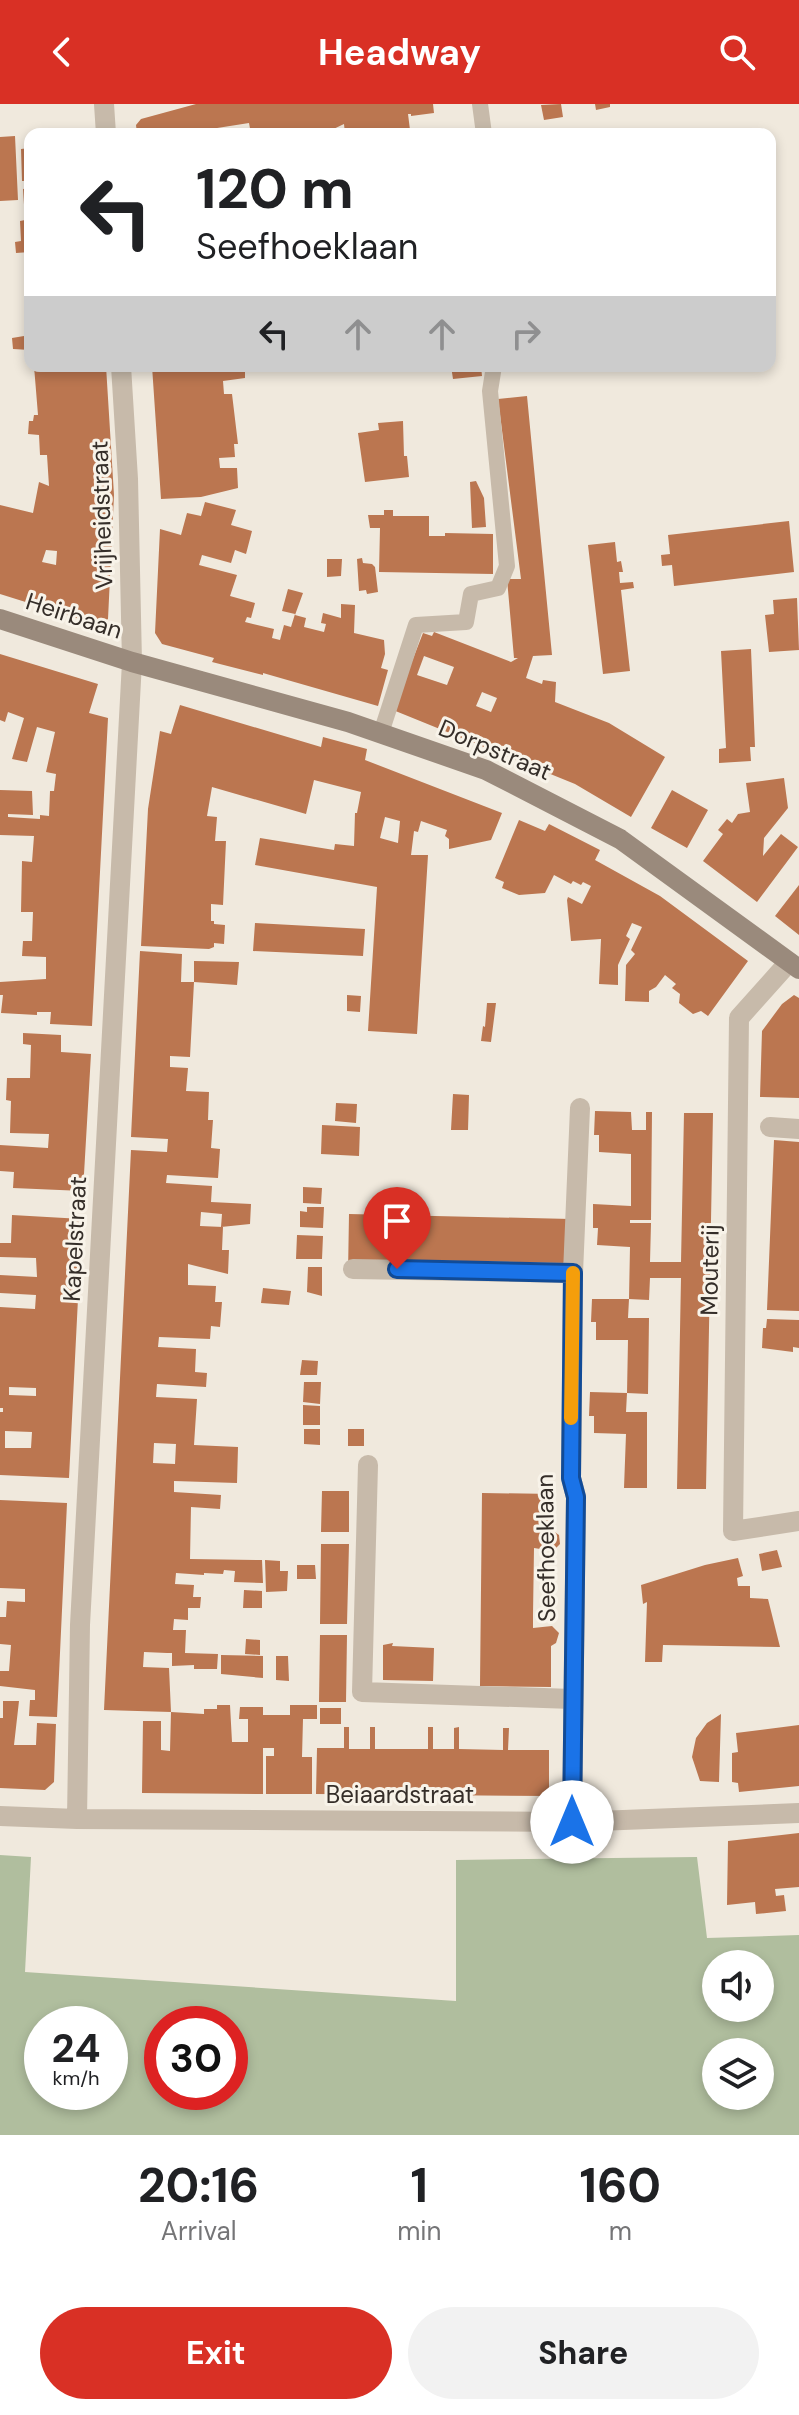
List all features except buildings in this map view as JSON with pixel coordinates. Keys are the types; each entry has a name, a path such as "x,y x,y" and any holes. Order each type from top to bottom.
{"street":[{"path":"104,104 106,128"},
{"name":"Vrijheidstraat","path":"121,372 128,479 132,662"},
{"name":"Heirbaan","path":"0,619 132,662"},
{"name":"Dorpstraat","path":"132,662 381,733 486,770 620,839 794,965"},
{"name":"Kapelstraat","path":"77,1819 80,1625 132,662"},
{"name":"Mouterij","path":"794,965 739,1018 733,1531 799,1521"},
{"name":"Seefhoeklaan","path":"572,1822 576,1497 571,1478 573,1273 580,1108"},
{"path":"770,1127 799,1129"},
{"path":"353,1269 573,1273"},
{"path":"368,1465 362,1692 572,1699"},
{"name":"Beiaardstraat","path":"0,1816 572,1822 799,1813"}],"lane":[{"path":"480,104 483,128"},
{"path":"381,733 416,625 466,622 471,594 498,588 507,566 490,391 493,372"}],"green space":[{"path":"0,1855 31,1857 25,1972 456,2001 456,1860 697,1857 707,1938 799,1935 799,2135 0,2135"}],"slow traffic":[{"path":"571,1418 573,1273"}],"route":[{"path":"397,1269 573,1273 571,1478 576,1497 572,1822"}]}
